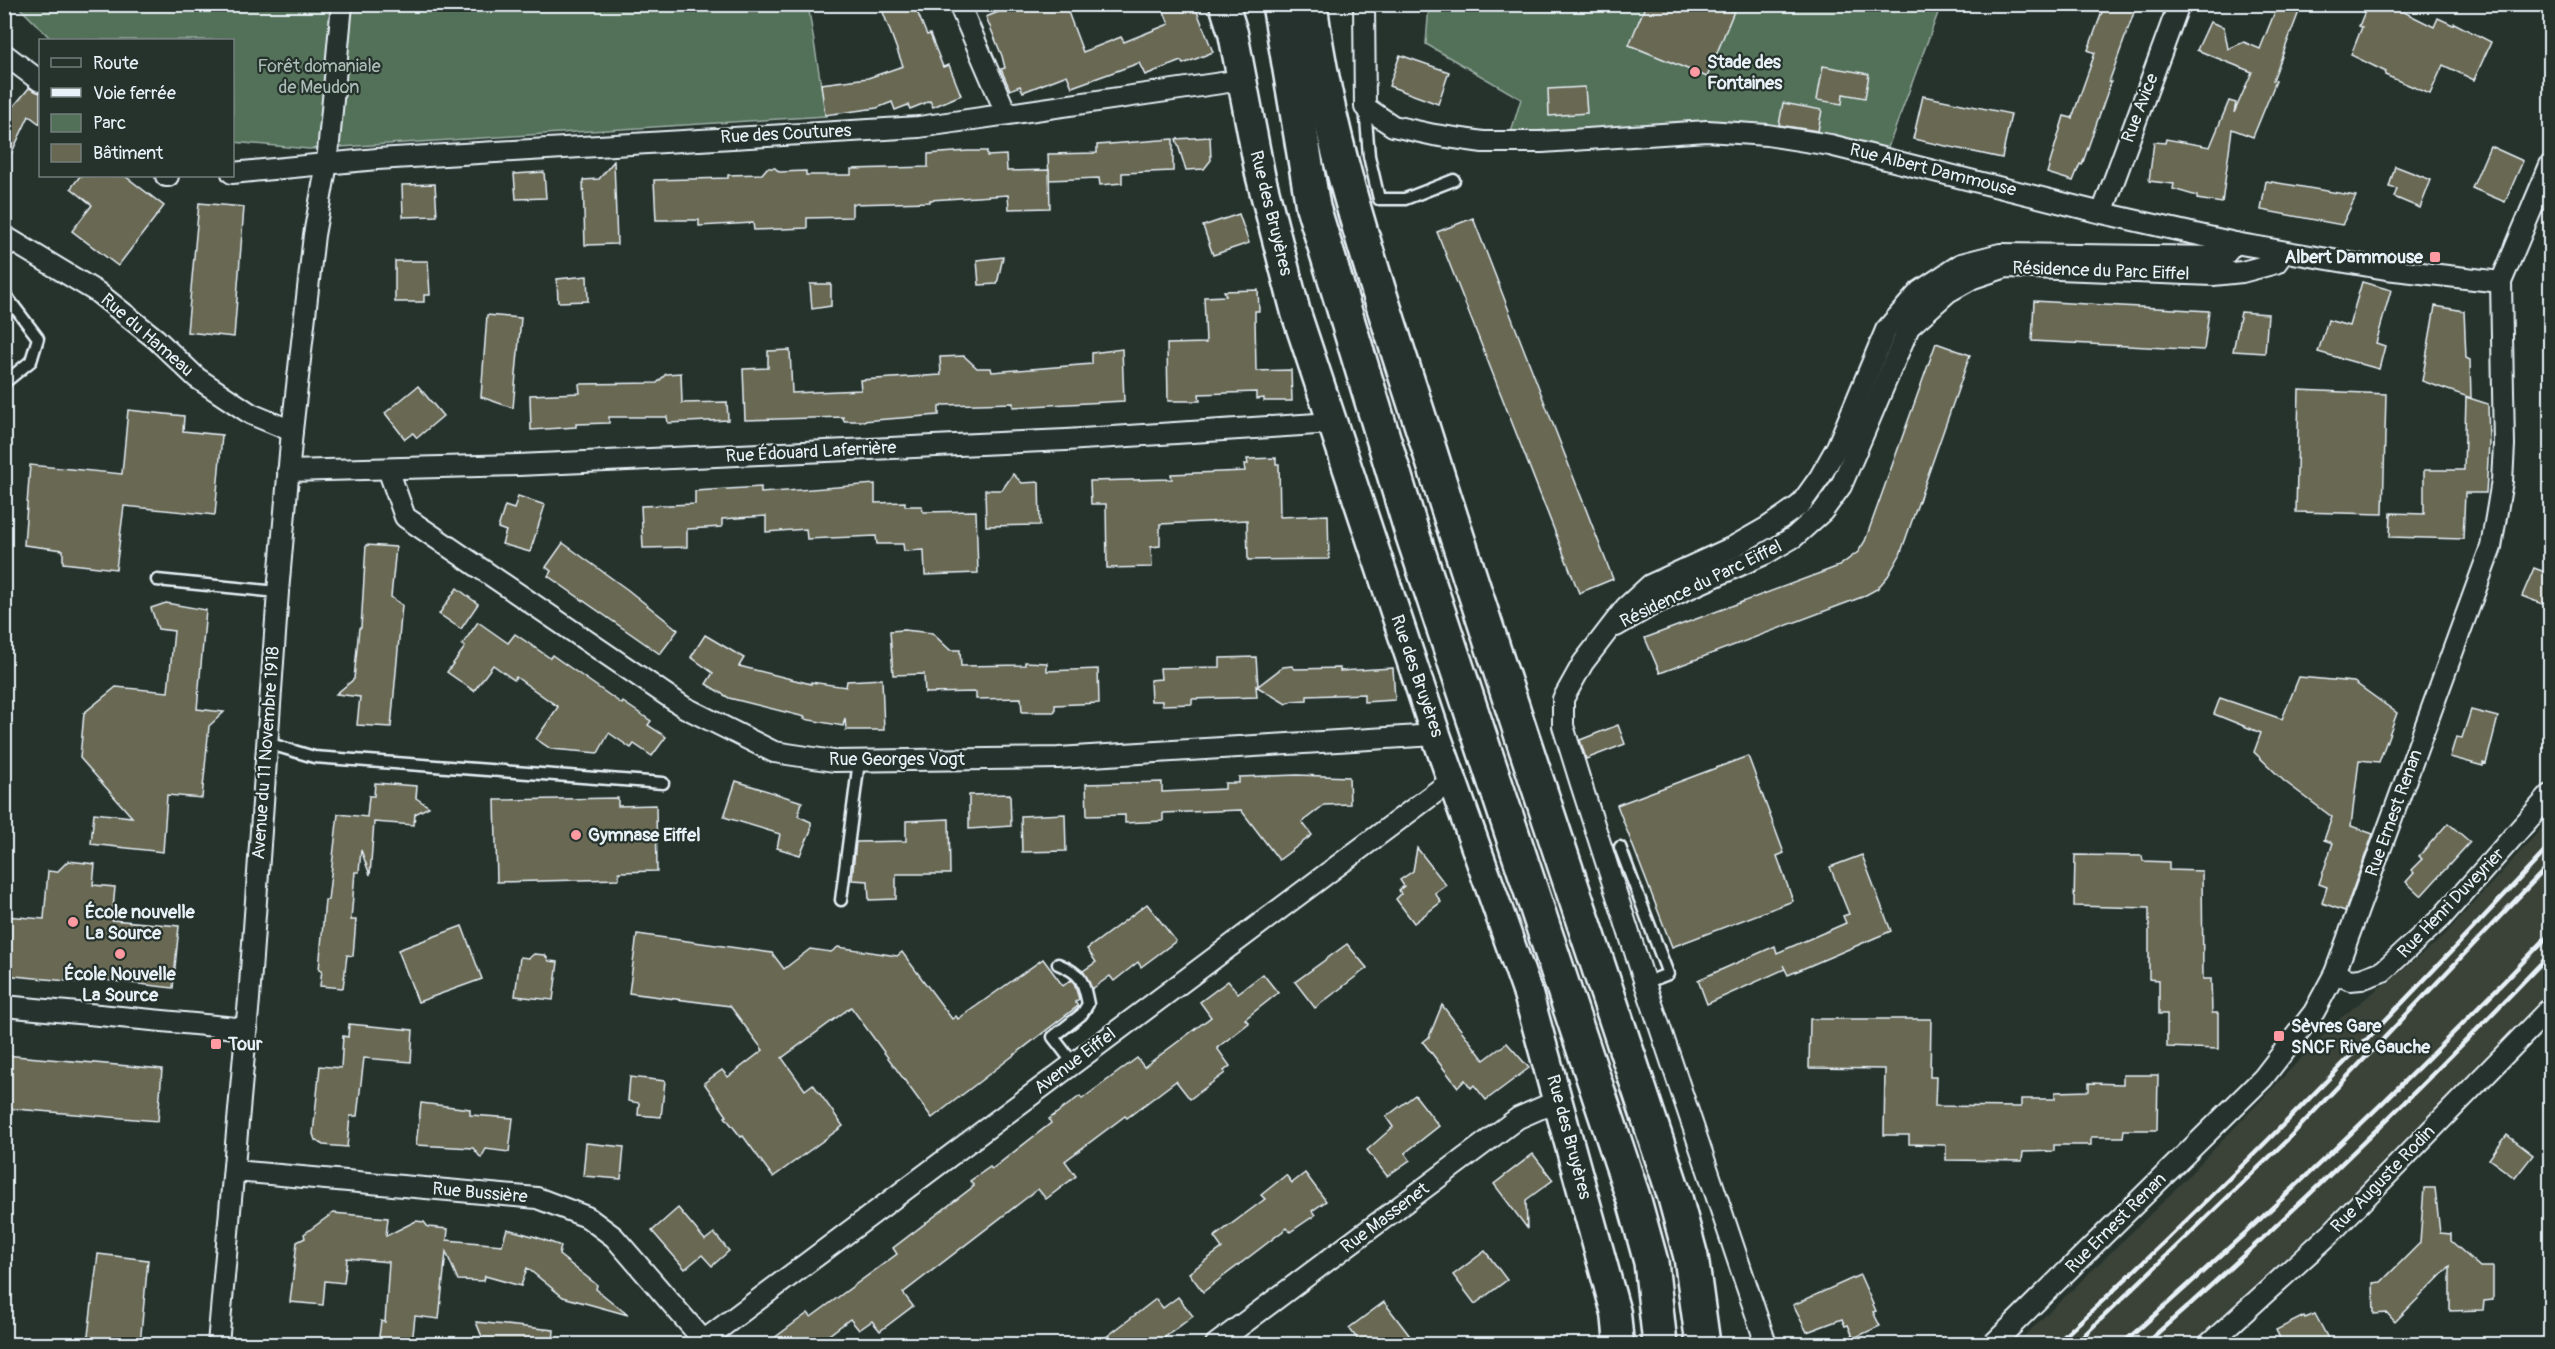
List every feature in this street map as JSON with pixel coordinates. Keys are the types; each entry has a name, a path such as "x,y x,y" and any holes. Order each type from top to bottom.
{"highway":[{"path":"1279,4 1313,207 1412,533 1640,1221 1651,1262 1660,1344"},
{"path":"1310,4 1316,49 1350,197 1454,528 1674,1194 1691,1257 1703,1344"}],"street":[{"name":"Avenue du 11 Novembre 1918","path":"218,1344 235,1171 288,471 314,235 327,164 342,4"},
{"path":"959,4 1006,113"},
{"name":"Rue des Bruyères","path":"1224,4 1233,33 1260,174 1296,314 1436,735 1519,967 1559,1100 1616,1313 1619,1344"},
{"path":"1364,4 1365,107"},
{"name":"Rue Avice","path":"2102,213 2179,4"},
{"path":"4,54 39,80"},
{"name":"Rue des Coutures","path":"234,173 327,164 919,127 1242,80"},
{"name":"Rue Albert Dammouse","path":"1365,107 1393,126 1483,142 1542,142 1707,131 1767,135 1830,145 2102,213 2235,243 2386,269 2500,282"},
{"name":"Rue Ernest Renan","path":"1993,1344 2263,1078 2314,1012 2335,973 2491,547 2504,454 2500,282 2550,165"},
{"name":"Rue du Hameau","path":"4,236 97,292 156,339 197,378 251,414 292,430"},
{"name":"Résidence du Parc Eiffel","path":"2212,266 2235,243"},
{"name":"Résidence du Parc Eiffel","path":"1644,983 1563,726 1563,699 1583,663 1626,607 1650,585 1737,555 1768,527 1800,505 1851,438 1886,330 1914,311 1920,291 1961,264 1987,265 2000,254 2212,266 2242,272 2276,263 2284,252"},
{"name":"Rue Édouard Laferrière","path":"288,471 518,465 1042,441 1332,423"},
{"name":"Rue Georges Vogt","path":"388,469 405,517 684,707 774,752 834,761 1058,758 1436,735"},
{"name":"Avenue Eiffel","path":"702,1343 1452,780"},
{"name":"Rue Henri Duveyrier","path":"2335,973 2350,980 2361,979 2383,971 2440,918 2550,795"},
{"path":"1644,983 1766,1344"},
{"path":"4,1006 246,1029"},
{"name":"Rue Auguste Rodin","path":"2221,1341 2330,1234 2550,1008"},
{"name":"Rue Massenet","path":"1216,1344 1518,1118 1559,1100"},
{"name":"Rue Bussière","path":"235,1171 537,1198 587,1216 614,1237 702,1343"}],"lane":[{"path":"1365,107 1369,156 1379,199 1405,199 1454,180"},
{"path":"4,293 38,338 31,361 4,383"},
{"path":"157,580 278,592"},
{"path":"267,743 314,757 663,783"},
{"path":"841,900 859,761"},
{"path":"1620,847 1668,974 1644,983"},
{"path":"1059,964 1073,971 1084,982 1088,1004 1082,1014 1053,1037 1073,1063"}],"shaded area":[{"path":"2550,819 2550,995 2342,1206 2191,1344 2016,1344 2163,1202 2338,1020 2440,940"}],"green space":[{"name":"Forêt domaniale de Meudon","path":"17,5 808,5 826,116 309,149 234,142 234,39 51,39"},
{"name":"Stade des Fontaines","path":"1429,5 1941,5 1886,153 1692,123 1511,132 1521,99 1426,44"}],"building":[{"path":"880,4 914,4 927,35 930,34 943,67 949,65 961,95 933,107 930,101 910,109 908,105 895,110 892,102 877,108 825,115 821,84 868,78 903,66"},
{"path":"1018,4 1065,4 1083,52 1121,37 1124,42 1169,24 1161,4 1194,4 1213,52 1145,75 1139,63 1072,87 1067,75 1023,92 1020,86 1010,90 1001,69 1005,68 1002,56 986,17"},
{"path":"1646,4 1690,4 1734,11 1707,77 1629,45"},
{"path":"2105,4 2137,4 2082,165 2080,164 2073,181 2047,173 2064,116 2072,118 2095,53 2088,50"},
{"path":"2278,4 2289,4 2300,9 2273,80 2276,81 2253,137 2232,129 2222,203 2197,199 2197,196 2173,189 2174,184 2149,181 2154,142 2165,143 2166,139 2210,147 2229,101 2236,103 2234,113 2252,72 2197,50 2210,22 2224,27 2228,49 2244,42 2260,49"},
{"path":"2368,4 2388,4 2434,27 2438,18 2453,25 2454,23 2491,42 2474,80 2443,65 2430,94 2385,75 2386,72 2351,55"},
{"path":"1400,55 1449,72 1438,104 1389,86"},
{"path":"1823,66 1869,74 1865,98 1843,94 1842,104 1817,100"},
{"path":"1585,87 1587,113 1549,116 1548,89"},
{"path":"29,88 39,93 39,123 29,116 4,169 4,101 14,106"},
{"path":"1923,96 2011,114 2002,158 1913,139"},
{"path":"1783,103 1822,110 1818,131 1779,125"},
{"path":"1210,137 1211,160 1204,169 1186,170 1176,139"},
{"path":"1173,139 1173,171 1122,173 1122,183 1100,185 1099,178 1049,180 1048,154 1097,153 1097,145"},
{"path":"2490,146 2523,161 2505,202 2472,188"},
{"path":"987,151 987,156 1006,155 1007,171 1049,170 1050,208 1009,209 1008,195 930,200 930,202 852,204 852,217 807,218 807,228 754,230 753,223 699,226 699,220 656,220 654,180 728,178 728,175 762,174 767,168 775,168 779,172 806,171 806,175 851,175 851,169 928,167 928,154"},
{"path":"614,161 617,244 585,245 583,180 599,179"},
{"path":"2395,166 2431,180 2420,208 2394,197 2397,189 2389,187"},
{"path":"544,172 546,198 516,199 514,174"},
{"path":"79,177 126,177 164,206 118,266 72,231 92,205 71,188"},
{"path":"2266,181 2356,196 2342,225 2261,210"},
{"path":"435,184 437,216 403,217 402,185"},
{"path":"199,203 244,207 234,337 187,332"},
{"path":"1239,214 1249,243 1213,255 1203,226"},
{"path":"1473,218 1613,579 1579,593 1437,232"},
{"path":"1003,257 997,284 979,285 977,260"},
{"path":"395,261 428,261 430,295 424,295 424,302 395,302"},
{"path":"587,276 588,301 558,302 557,279"},
{"path":"2362,282 2391,290 2376,343 2385,346 2379,369 2318,352 2328,320 2349,326"},
{"path":"810,284 831,284 831,306 812,309"},
{"path":"1258,290 1259,311 1255,311 1256,371 1291,370 1292,401 1256,399 1256,392 1199,394 1200,401 1168,401 1167,344 1206,343 1204,297 1226,296 1224,291"},
{"path":"2034,301 2209,311 2204,350 2032,341"},
{"path":"2435,306 2464,311 2466,358 2470,360 2471,398 2422,381"},
{"path":"2241,312 2268,314 2265,353 2233,351"},
{"path":"487,315 521,318 513,408 481,397"},
{"path":"1936,343 1970,355 1900,555 1888,576 1877,589 1862,597 1660,673 1645,638 1839,566 1858,552 1865,541"},
{"path":"1122,349 1124,401 1013,407 1013,403 943,405 939,407 939,415 862,421 844,421 843,417 745,420 743,369 768,368 768,351 790,350 792,393 861,390 860,380 941,375 940,357 964,356 977,368 991,368 992,372 1092,364 1092,353"},
{"path":"681,373 682,403 727,402 728,420 668,423 667,417 609,417 609,423 576,424 576,427 531,430 530,395 580,393 579,384 657,383 666,374"},
{"path":"418,386 443,416 417,438 413,433 405,439 385,413"},
{"path":"2299,390 2386,394 2383,514 2296,512"},
{"path":"2466,397 2488,404 2489,443 2486,493 2465,493 2463,539 2390,537 2391,513 2424,514 2424,470 2464,470"},
{"path":"128,410 184,416 183,431 222,435 215,515 124,506 116,569 63,563 63,550 24,545 30,465 122,474"},
{"path":"1276,458 1276,464 1279,464 1280,517 1328,515 1329,559 1248,560 1247,520 1160,524 1160,546 1151,547 1152,567 1107,568 1106,504 1091,504 1090,481 1172,479 1171,474 1245,471 1244,464 1248,464 1247,459"},
{"path":"1013,474 1022,483 1039,482 1040,525 986,526 985,490 1002,490"},
{"path":"875,484 875,503 905,502 905,506 922,506 923,512 976,511 978,573 925,575 924,550 904,551 903,544 877,544 876,536 807,539 806,529 766,532 766,516 722,519 722,527 687,529 687,547 643,548 641,506 695,504 695,491 761,487 761,493"},
{"path":"518,496 545,505 530,552 502,544 506,531 498,528 505,506 514,509"},
{"path":"563,543 678,630 660,654 548,576 551,571 546,567"},
{"path":"366,545 396,547 391,597 402,605 391,727 357,725 360,697 336,694 354,679 359,628 361,628"},
{"path":"2534,568 2550,574 2550,607 2522,596"},
{"path":"457,588 478,604 461,629 439,614"},
{"path":"166,603 206,610 197,709 224,712 209,726 202,798 167,795 163,852 91,844 94,813 132,817 80,758 84,713 116,687 168,692 174,631 158,629 151,608"},
{"path":"478,622 508,643 515,634 550,658 552,655 622,704 623,702 651,721 648,725 666,737 652,756 634,744 631,748 609,733 598,753 551,749 536,739 558,707 516,677 514,680 493,665 474,691 447,672 465,647 462,645"},
{"path":"890,631 932,633 950,650 960,650 961,666 1025,665 1025,662 1047,663 1047,671 1098,669 1099,703 1055,705 1055,712 1022,712 1021,698 976,699 976,692 925,693 924,674 893,675"},
{"path":"705,635 744,658 739,666 811,684 811,682 846,687 847,681 882,679 884,730 846,730 845,718 843,726 804,719 805,717 729,698 706,684 713,673 691,657"},
{"path":"1256,657 1258,686 1283,667 1340,668 1340,671 1393,668 1395,700 1364,702 1364,694 1307,696 1307,700 1292,701 1286,704 1256,686 1257,697 1192,699 1192,704 1162,705 1162,701 1151,701 1150,680 1161,679 1160,668 1220,667 1220,658"},
{"path":"2299,677 2354,682 2397,713 2379,762 2359,760 2351,826 2373,834 2345,911 2322,903 2327,887 2319,884 2333,843 2324,840 2332,817 2284,781 2254,752 2261,733 2214,714 2220,698 2282,719"},
{"path":"2471,710 2498,717 2486,764 2483,763 2483,766 2450,757 2456,737 2462,738"},
{"path":"1618,725 1625,744 1586,759 1580,740"},
{"path":"1748,756 1784,853 1777,856 1793,901 1672,947 1617,805"},
{"path":"1297,775 1349,777 1350,804 1324,805 1302,822 1312,835 1279,860 1241,810 1163,813 1163,821 1125,823 1125,815 1087,816 1086,784 1162,782 1162,792 1225,789 1225,783 1239,783 1239,777"},
{"path":"736,781 802,802 798,816 811,822 811,830 800,855 777,848 780,834 724,817"},
{"path":"375,783 417,786 416,798 429,807 415,814 414,825 374,822 370,875 361,850 359,872 355,872 351,920 356,920 353,956 347,955 343,988 320,986 322,970 319,970 325,900 328,900 338,814 367,817 369,796 374,796"},
{"path":"1010,794 1011,826 969,829 969,795"},
{"name":"Gymnase Eiffel","path":"618,798 618,806 656,805 657,871 619,872 619,879 497,882 495,800"},
{"path":"1065,814 1066,851 1022,852 1021,816"},
{"path":"949,819 950,874 896,874 896,899 869,900 868,881 852,880 856,842 906,841 906,821"},
{"path":"2448,823 2470,842 2421,896 2406,882 2414,873 2411,870 2422,859 2419,856"},
{"path":"1417,848 1446,885 1435,893 1441,902 1414,923 1396,899 1401,894 1399,890 1404,886 1400,880 1413,871"},
{"path":"1862,855 1891,931 1788,975 1785,969 1707,1004 1698,980 1775,946 1777,953 1846,923 1843,916 1849,914 1830,867"},
{"path":"2075,855 2142,856 2143,861 2169,862 2169,870 2202,871 2203,979 2211,979 2212,1013 2218,1013 2218,1049 2167,1047 2167,1014 2159,1014 2159,980 2149,979 2149,908 2074,906"},
{"path":"68,861 95,864 93,885 115,887 112,920 179,926 173,988 78,977 77,982 4,975 4,916 44,919 48,871 57,872"},
{"path":"1147,904 1176,941 1141,967 1138,962 1114,981 1110,976 1092,989 1083,971 1096,962 1087,949"},
{"path":"462,926 482,979 418,1002 398,950"},
{"path":"637,934 772,953 784,969 810,949 831,952 838,947 897,956 902,952 952,1019 956,1016 958,1019 1043,959 1063,986 1071,980 1074,983 1079,999 1075,1002 1078,1006 932,1118 851,1007 782,1058 805,1090 813,1084 843,1126 773,1177 743,1136 741,1137 725,1117 727,1116 704,1083 722,1070 728,1077 763,1050 730,1006 629,993"},
{"path":"1347,944 1367,968 1315,1008 1295,982"},
{"path":"534,954 545,955 549,961 558,962 553,1000 515,996 520,957 529,958"},
{"path":"1263,974 1278,993 1245,1019 1249,1023 1217,1048 1230,1066 1224,1071 1225,1073 1190,1099 1176,1081 1127,1118 1125,1116 1065,1161 1076,1176 1046,1199 1038,1189 903,1293 913,1306 880,1331 872,1321 859,1330 850,1319 817,1344 766,1344 808,1313 811,1317 897,1254 893,1248 974,1186 970,1181 990,1167 992,1169 1051,1123 1049,1119 1080,1096 1082,1099 1137,1058 1144,1067 1211,1017 1200,1002 1228,981 1238,993"},
{"path":"1442,1005 1484,1060 1507,1043 1529,1068 1486,1100 1474,1085 1471,1088 1465,1080 1458,1087 1423,1042 1429,1037"},
{"path":"1810,1019 1931,1019 1930,1077 1936,1077 1935,1106 2021,1107 2021,1099 2055,1099 2055,1092 2089,1091 2089,1083 2123,1084 2123,1075 2158,1075 2157,1130 2124,1130 2123,1137 2091,1137 2091,1145 2054,1145 2054,1151 2023,1152 2022,1161 1946,1160 1946,1145 1909,1144 1909,1135 1884,1135 1885,1069 1809,1068"},
{"path":"349,1024 413,1030 411,1062 364,1058 357,1116 350,1116 347,1147 323,1145 315,1140 313,1134 320,1066 341,1068 343,1036 348,1037"},
{"path":"4,1055 162,1069 158,1121 4,1108"},
{"path":"630,1077 665,1081 661,1117 638,1115 639,1103 628,1101"},
{"path":"1415,1095 1439,1126 1405,1153 1410,1160 1387,1176 1367,1150 1393,1127 1386,1117"},
{"path":"421,1103 470,1109 470,1115 513,1118 509,1152 486,1149 481,1158 473,1148 416,1145"},
{"path":"2507,1135 2533,1155 2515,1178 2489,1159"},
{"path":"586,1143 624,1147 621,1179 583,1176"},
{"path":"1533,1154 1553,1180 1526,1200 1527,1228 1494,1184"},
{"path":"1305,1173 1326,1201 1312,1211 1315,1215 1290,1232 1287,1228 1203,1292 1189,1273 1222,1248 1214,1237 1265,1199 1261,1195 1286,1175 1292,1183"},
{"path":"2424,1188 2435,1188 2440,1233 2451,1234 2451,1241 2480,1267 2493,1267 2493,1300 2484,1301 2483,1310 2450,1311 2450,1266 2395,1322 2387,1313 2374,1314 2373,1283 2381,1282 2420,1243"},
{"path":"678,1208 705,1240 714,1233 729,1251 712,1266 702,1255 685,1269 652,1231"},
{"path":"333,1213 388,1218 386,1236 416,1221 424,1222 428,1227 448,1229 447,1240 502,1245 507,1229 536,1237 561,1246 559,1255 597,1285 596,1289 628,1315 563,1297 527,1268 521,1286 485,1276 484,1281 458,1280 446,1252 439,1319 415,1316 412,1344 378,1344 381,1321 385,1322 389,1262 347,1258 344,1283 325,1281 323,1305 290,1302 297,1242 305,1238 304,1234"},
{"path":"1485,1251 1507,1280 1475,1304 1453,1275"},
{"path":"98,1254 148,1260 140,1344 87,1344"},
{"path":"1860,1275 1880,1326 1854,1338 1848,1325 1845,1326 1842,1319 1807,1332 1793,1305"},
{"path":"1178,1297 1193,1316 1156,1344 1097,1344 1156,1299 1163,1308"},
{"path":"1384,1302 1416,1344 1361,1344 1349,1328"},
{"path":"2315,1314 2331,1344 2283,1344 2276,1330 2304,1316 2305,1318"},
{"path":"476,1322 554,1330 553,1344 485,1344"}],"railway":[{"path":"2056,1344 2183,1224 2308,1100 2550,846"},
{"path":"2075,1344 2286,1141 2550,864"},
{"path":"2122,1344 2340,1144 2550,934"},
{"path":"2145,1344 2352,1154 2550,954"}],"place":[{"name":"Stade des Fontaines","path":"1695,72"},
{"name":"Albert Dammouse","path":"2435,257"},
{"name":"Gymnase Eiffel","path":"576,835"},
{"name":"École nouvelle La Source","path":"73,922"},
{"name":"École Nouvelle La Source","path":"120,954"},
{"name":"Sèvres Gare SNCF Rive Gauche","path":"2279,1036"},
{"name":"Tour","path":"216,1044"}]}
